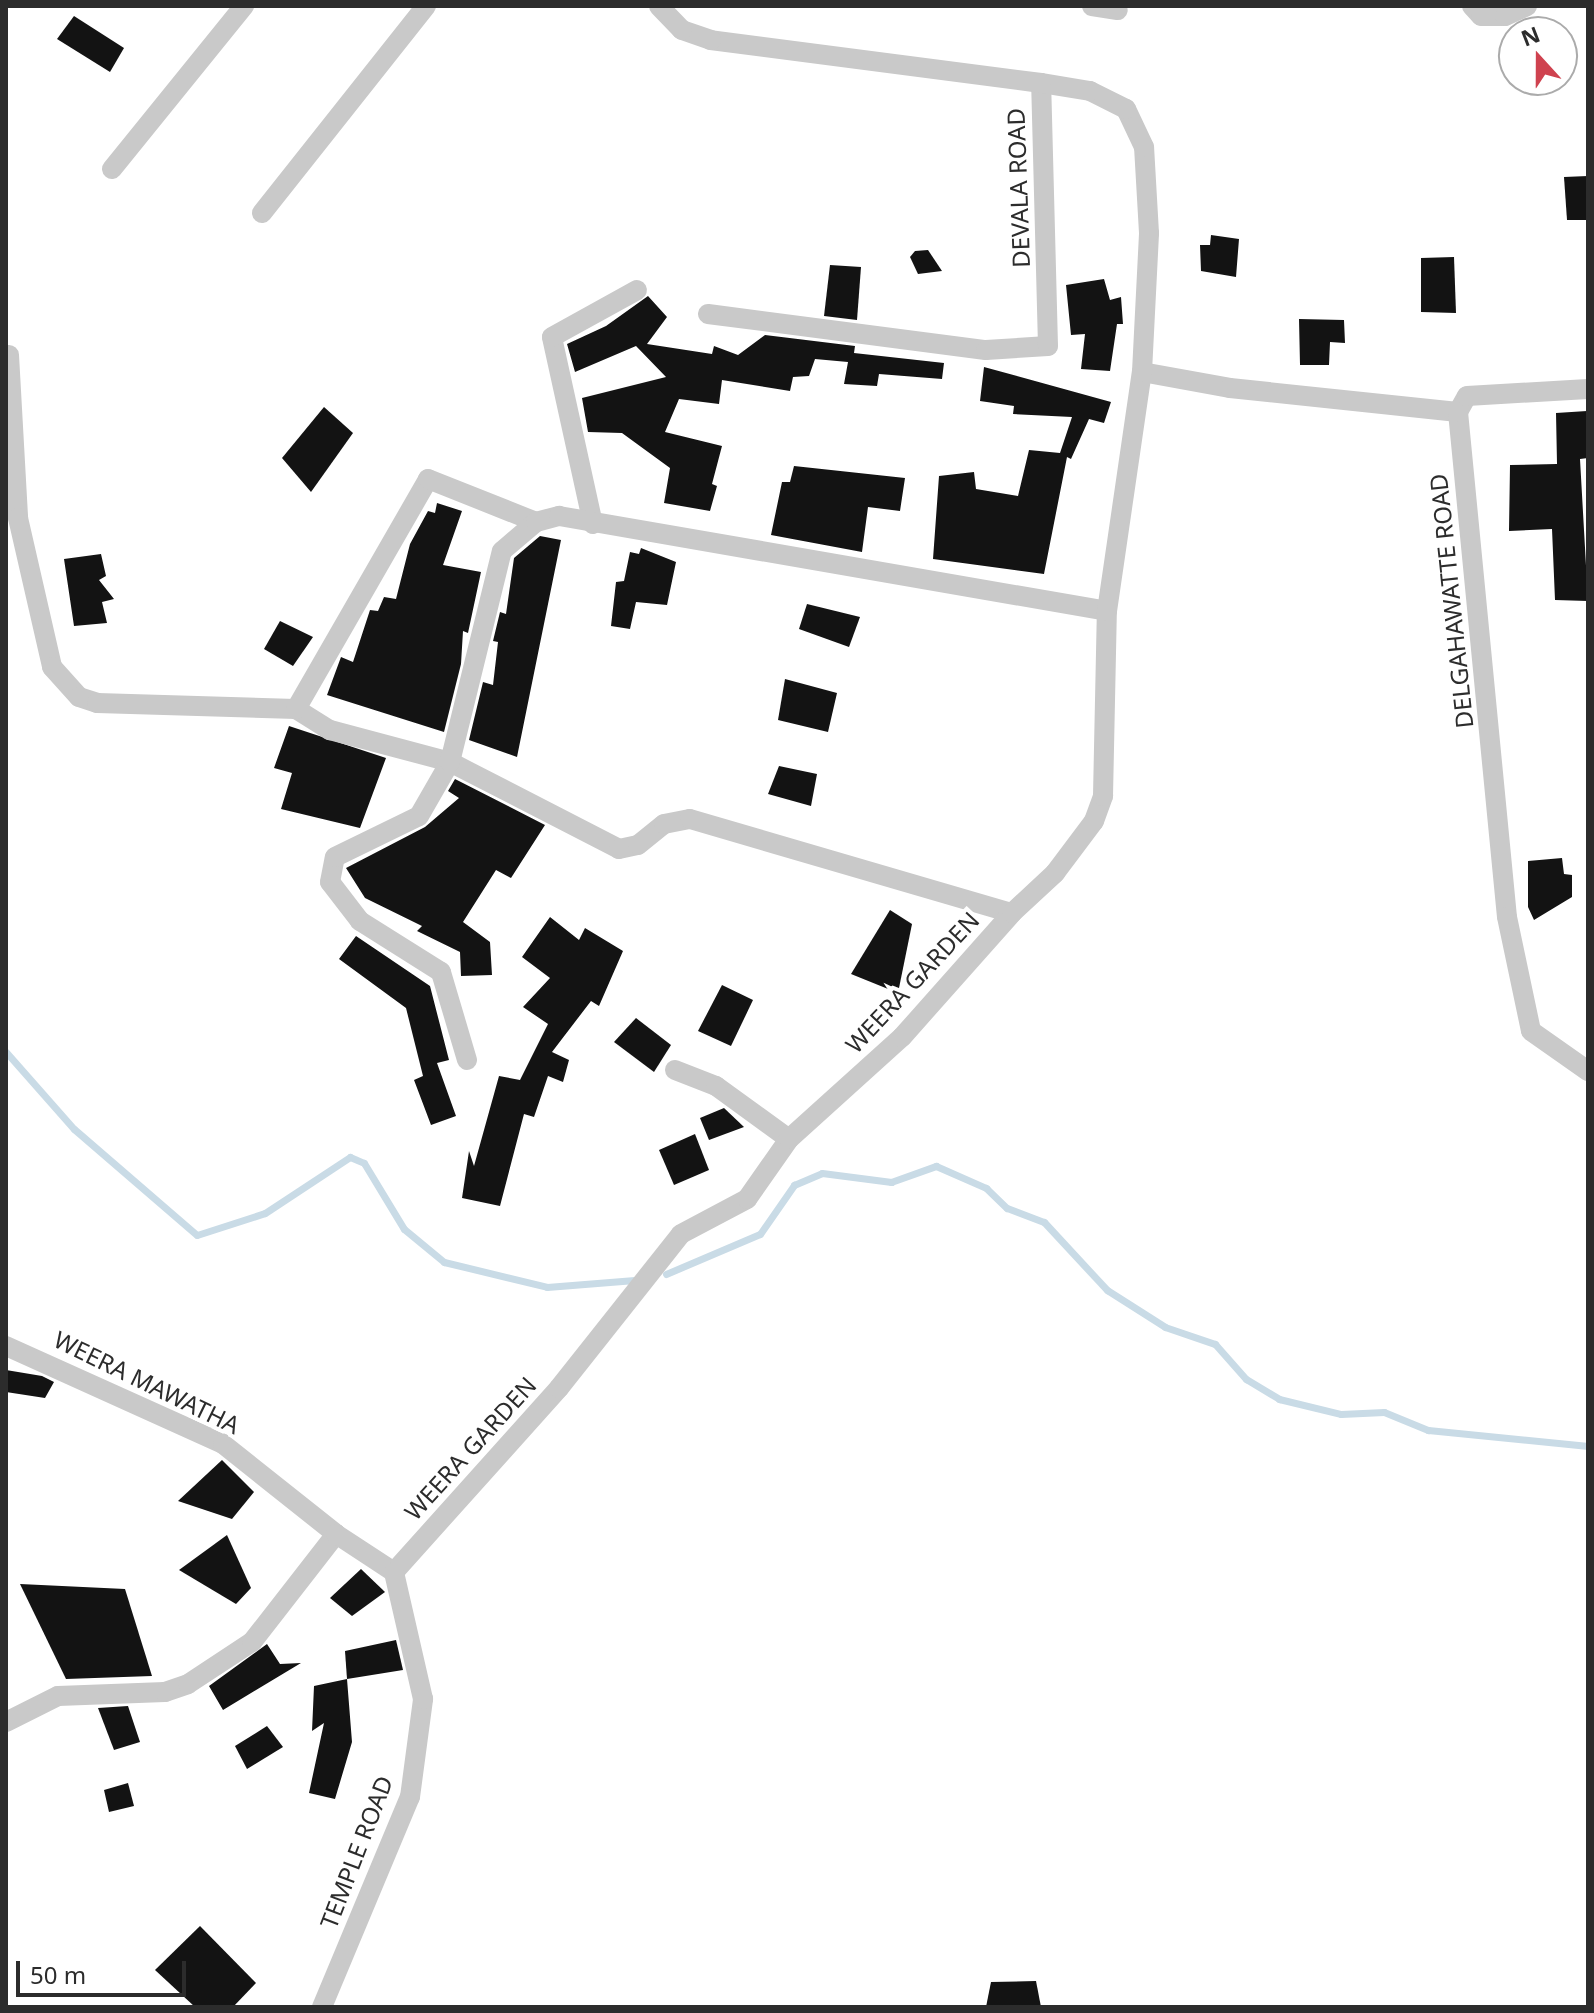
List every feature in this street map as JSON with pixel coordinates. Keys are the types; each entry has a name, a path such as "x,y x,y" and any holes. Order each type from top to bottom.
{"street":[{"path":"112,169 244,6"},
{"path":"262,213 426,6"},
{"name":"DEVALA ROAD","path":"659,6 682,30 711,40 1041,83 1048,346 986,350 708,314"},
{"path":"1092,6 1118,10"},
{"path":"1472,6 1481,16 1505,16 1527,6"},
{"name":"WEERA GARDEN","path":"394,1572 559,1388 681,1234 747,1199 789,1139 902,1037 1012,913 1055,873 1094,821 1103,796 1107,611 1142,372 1149,233 1144,147 1126,109 1090,91 1041,83"},
{"path":"593,524 552,337 637,290"},
{"path":"9,355 12,514 52,667 79,697 97,703 296,709 330,730 450,762 619,849 638,845 664,824 690,819 1012,913"},
{"path":"1142,372 1230,388 1458,412 1467,396 1588,389"},
{"name":"DELGAHAWATTE ROAD","path":"1458,412 1507,917 1531,1031 1588,1071"},
{"path":"296,709 428,479 536,522"},
{"path":"467,1060 441,972 360,921 330,882 335,857 419,816 450,762 502,551 536,522 559,516 1107,611"},
{"path":"675,1070 716,1086 789,1139"},
{"name":"WEERA MAWATHA","path":"6,1346 223,1444 336,1534"},
{"path":"6,1722 58,1696 165,1692 188,1684 252,1642 336,1534 394,1572"},
{"name":"TEMPLE ROAD","path":"322,2007 410,1797 423,1699 394,1572"}],"building":[{"path":"74,16 124,48 110,72 57,39"},
{"path":"1588,176 1588,220 1567,220 1564,177"},
{"path":"1211,235 1239,239 1236,277 1201,271 1200,245 1210,245"},
{"path":"928,250 942,271 918,274 910,257 915,251"},
{"path":"1454,257 1456,313 1421,312 1421,258"},
{"path":"830,265 861,267 857,320 824,316"},
{"path":"1104,279 1110,300 1121,297 1123,324 1117,324 1110,371 1081,369 1085,334 1071,335 1066,285"},
{"path":"648,296 667,317 647,344 712,354 714,346 738,355 765,335 855,346 854,353 944,363 942,379 879,374 877,386 844,384 848,362 815,359 809,376 793,377 790,391 722,380 719,404 679,399 665,432 722,446 712,484 717,486 710,511 664,503 670,468 622,433 588,432 582,398 666,377 636,346 575,372 567,344 606,326"},
{"path":"1299,319 1344,320 1345,343 1330,342 1329,365 1300,365"},
{"path":"984,367 1111,402 1104,423 1089,419 1071,459 1067,457 1044,574 933,559 939,476 974,472 976,489 1018,496 1029,450 1060,453 1072,417 1013,414 1014,406 980,401"},
{"path":"324,407 353,433 311,492 282,458"},
{"path":"1587,411 1588,458 1580,459 1588,601 1555,600 1552,529 1509,531 1510,465 1557,464 1556,413"},
{"path":"794,466 905,478 900,511 868,507 862,552 771,535 782,482 790,482"},
{"path":"437,503 462,511 443,565 481,572 468,633 463,631 461,664 444,732 327,695 341,657 353,662 370,610 378,611 384,597 396,599 410,544 428,511 435,513"},
{"path":"540,536 561,540 517,757 469,740 483,682 493,685 498,642 493,641 500,612 506,614 514,558"},
{"path":"641,548 676,562 667,605 636,602 630,629 611,626 616,582 624,581 630,552 639,554"},
{"path":"101,554 106,576 99,580 114,599 102,602 107,623 74,626 64,559"},
{"path":"807,604 860,617 849,647 799,629"},
{"path":"280,621 313,637 293,666 264,649"},
{"path":"785,679 837,693 828,732 778,720"},
{"path":"289,726 386,758 360,828 281,809 292,773 274,768"},
{"path":"779,766 817,774 811,806 768,794"},
{"path":"455,779 545,825 511,878 496,870 463,922 490,942 492,975 461,976 460,952 417,931 422,926 365,898 346,868 425,827 459,798 448,791"},
{"path":"1562,858 1564,874 1572,875 1572,897 1534,920 1528,907 1528,861"},
{"path":"890,910 912,924 898,993 851,974"},
{"path":"550,917 579,940 585,928 623,951 599,1006 591,1001 552,1052 569,1060 563,1082 548,1076 534,1117 524,1114 500,1206 462,1198 469,1151 474,1166 499,1076 520,1080 548,1024 523,1007 550,978 522,957"},
{"path":"356,936 430,986 449,1060 437,1063 456,1116 431,1125 414,1080 423,1076 406,1008 339,959"},
{"path":"722,985 753,1000 731,1046 698,1031"},
{"path":"636,1018 671,1045 654,1072 614,1042"},
{"path":"724,1108 744,1127 709,1140 700,1118"},
{"path":"695,1134 709,1170 674,1185 659,1150"},
{"path":"6,1370 42,1376 54,1382 45,1398 6,1392"},
{"path":"222,1460 254,1492 232,1519 178,1501"},
{"path":"227,1535 251,1588 236,1604 179,1570"},
{"path":"361,1569 385,1592 352,1616 330,1598"},
{"path":"20,1584 125,1589 152,1676 66,1679"},
{"path":"396,1640 403,1670 347,1679 345,1651"},
{"path":"267,1644 280,1664 301,1663 223,1710 209,1686"},
{"path":"347,1679 352,1742 335,1799 309,1793 324,1723 312,1731 314,1686"},
{"path":"128,1706 140,1742 114,1750 98,1708"},
{"path":"267,1726 283,1747 247,1769 235,1746"},
{"path":"128,1783 134,1806 109,1812 104,1790"},
{"path":"200,1926 256,1983 233,2007 195,2007 155,1970"},
{"path":"1036,1981 1041,2007 986,2007 991,1982"}],"waterway":[{"path":"6,1052 74,1129 197,1235 265,1213 350,1157 364,1163 404,1229 444,1262 547,1287 635,1280"},
{"path":"666,1274 760,1234 794,1185 822,1173 891,1182 936,1166 986,1188 1007,1208 1044,1222 1107,1290 1165,1327 1215,1344 1246,1379 1279,1399 1341,1414 1384,1412 1428,1430 1588,1446"}]}
